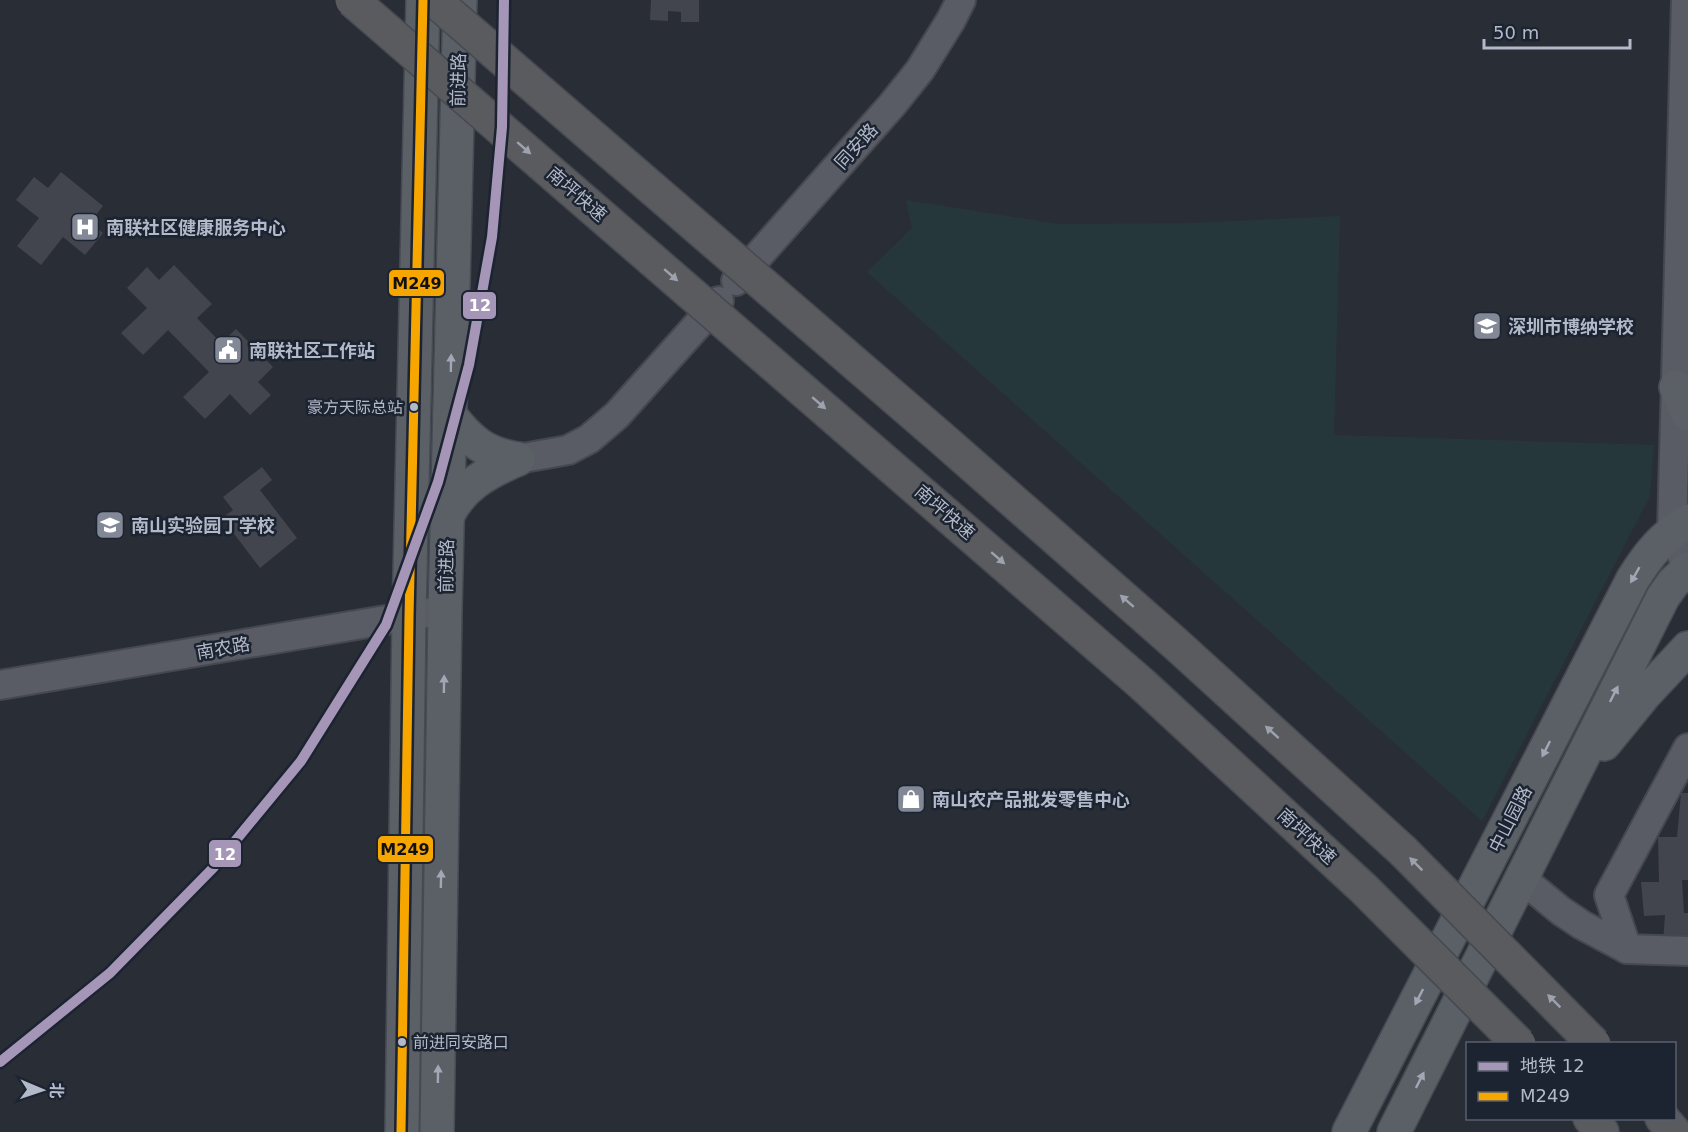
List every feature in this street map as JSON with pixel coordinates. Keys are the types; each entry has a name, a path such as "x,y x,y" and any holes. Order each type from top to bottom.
{"highway":[{"name":"南坪快速","path":"352,0 1143,684 1364,889 1517,1042"},
{"path":"434,0 1177,645 1403,851 1575,1021 1592,1042"},
{"path":"1591,1120 1602,1132"},
{"path":"1663,1120 1674,1132"}],"main road":[{"name":"前进路","path":"402,1130 409,617 423,0"},
{"name":"前进路","path":"437,1132 447,517 460,0"},
{"path":"450,415 465,435 484,449 504,457 518,459"},
{"path":"447,517 454,503 482,476 518,459"},
{"name":"中山园路","path":"1349,1132 1633,579 1646,558 1680,526"},
{"name":"中山园路","path":"1394,1132 1663,597 1673,583 1688,569"},
{"path":"1550,821 1606,741 1651,687 1688,648"}],"street":[{"name":"同安路","path":"518,459 568,450 589,439 617,415 913,79 951,20 961,0"},
{"path":"1686,0 1680,526 1688,569"},
{"name":"南农路","path":"0,686 446,610"},
{"path":"1627,949 1609,895 1688,748"},
{"path":"1521,878 1561,911 1627,949 1688,951"}],"shaded area":[{"path":"906,200 1058,224 1194,223 1340,216 1334,435 1654,445 1650,496 1482,821 867,272 912,228"}],"building":[{"path":"651,0 699,0 699,22 681,22 681,12 668,11 668,21 650,20"},
{"path":"61,172 103,206 90,222 103,233 85,255 63,237 41,265 17,246 39,218 16,200 34,177 48,188"},
{"path":"174,265 212,304 197,318 221,343 236,329 273,367 258,382 271,395 250,415 230,394 205,419 183,397 209,372 168,330 143,355 121,333 147,308 127,288 147,267 159,280"},
{"path":"262,467 272,480 260,490 297,538 260,568 222,518 233,510 223,497"},
{"path":"1681,793 1688,793 1688,880 1682,880 1684,913 1688,913 1688,943 1663,943 1665,915 1644,916 1641,882 1659,882 1658,837 1677,837"}],"metro line":[{"name":"12","path":"0,1062 110,973 213,868 301,761 386,625 438,482 469,365 492,237 502,127 504,0"}],"transit line":[{"name":"M249","path":"401,1132 409,617 423,0"}],"place":[{"name":"南联社区健康服务中心","path":"85,227"},
{"name":"深圳市博纳学校","path":"1487,326"},
{"name":"南联社区工作站","path":"228,350"},
{"name":"豪方天际总站","path":"414,407"},
{"name":"南山实验园丁学校","path":"110,525"},
{"name":"南山农产品批发零售中心","path":"911,799"},
{"name":"前进同安路口","path":"402,1042"}]}
